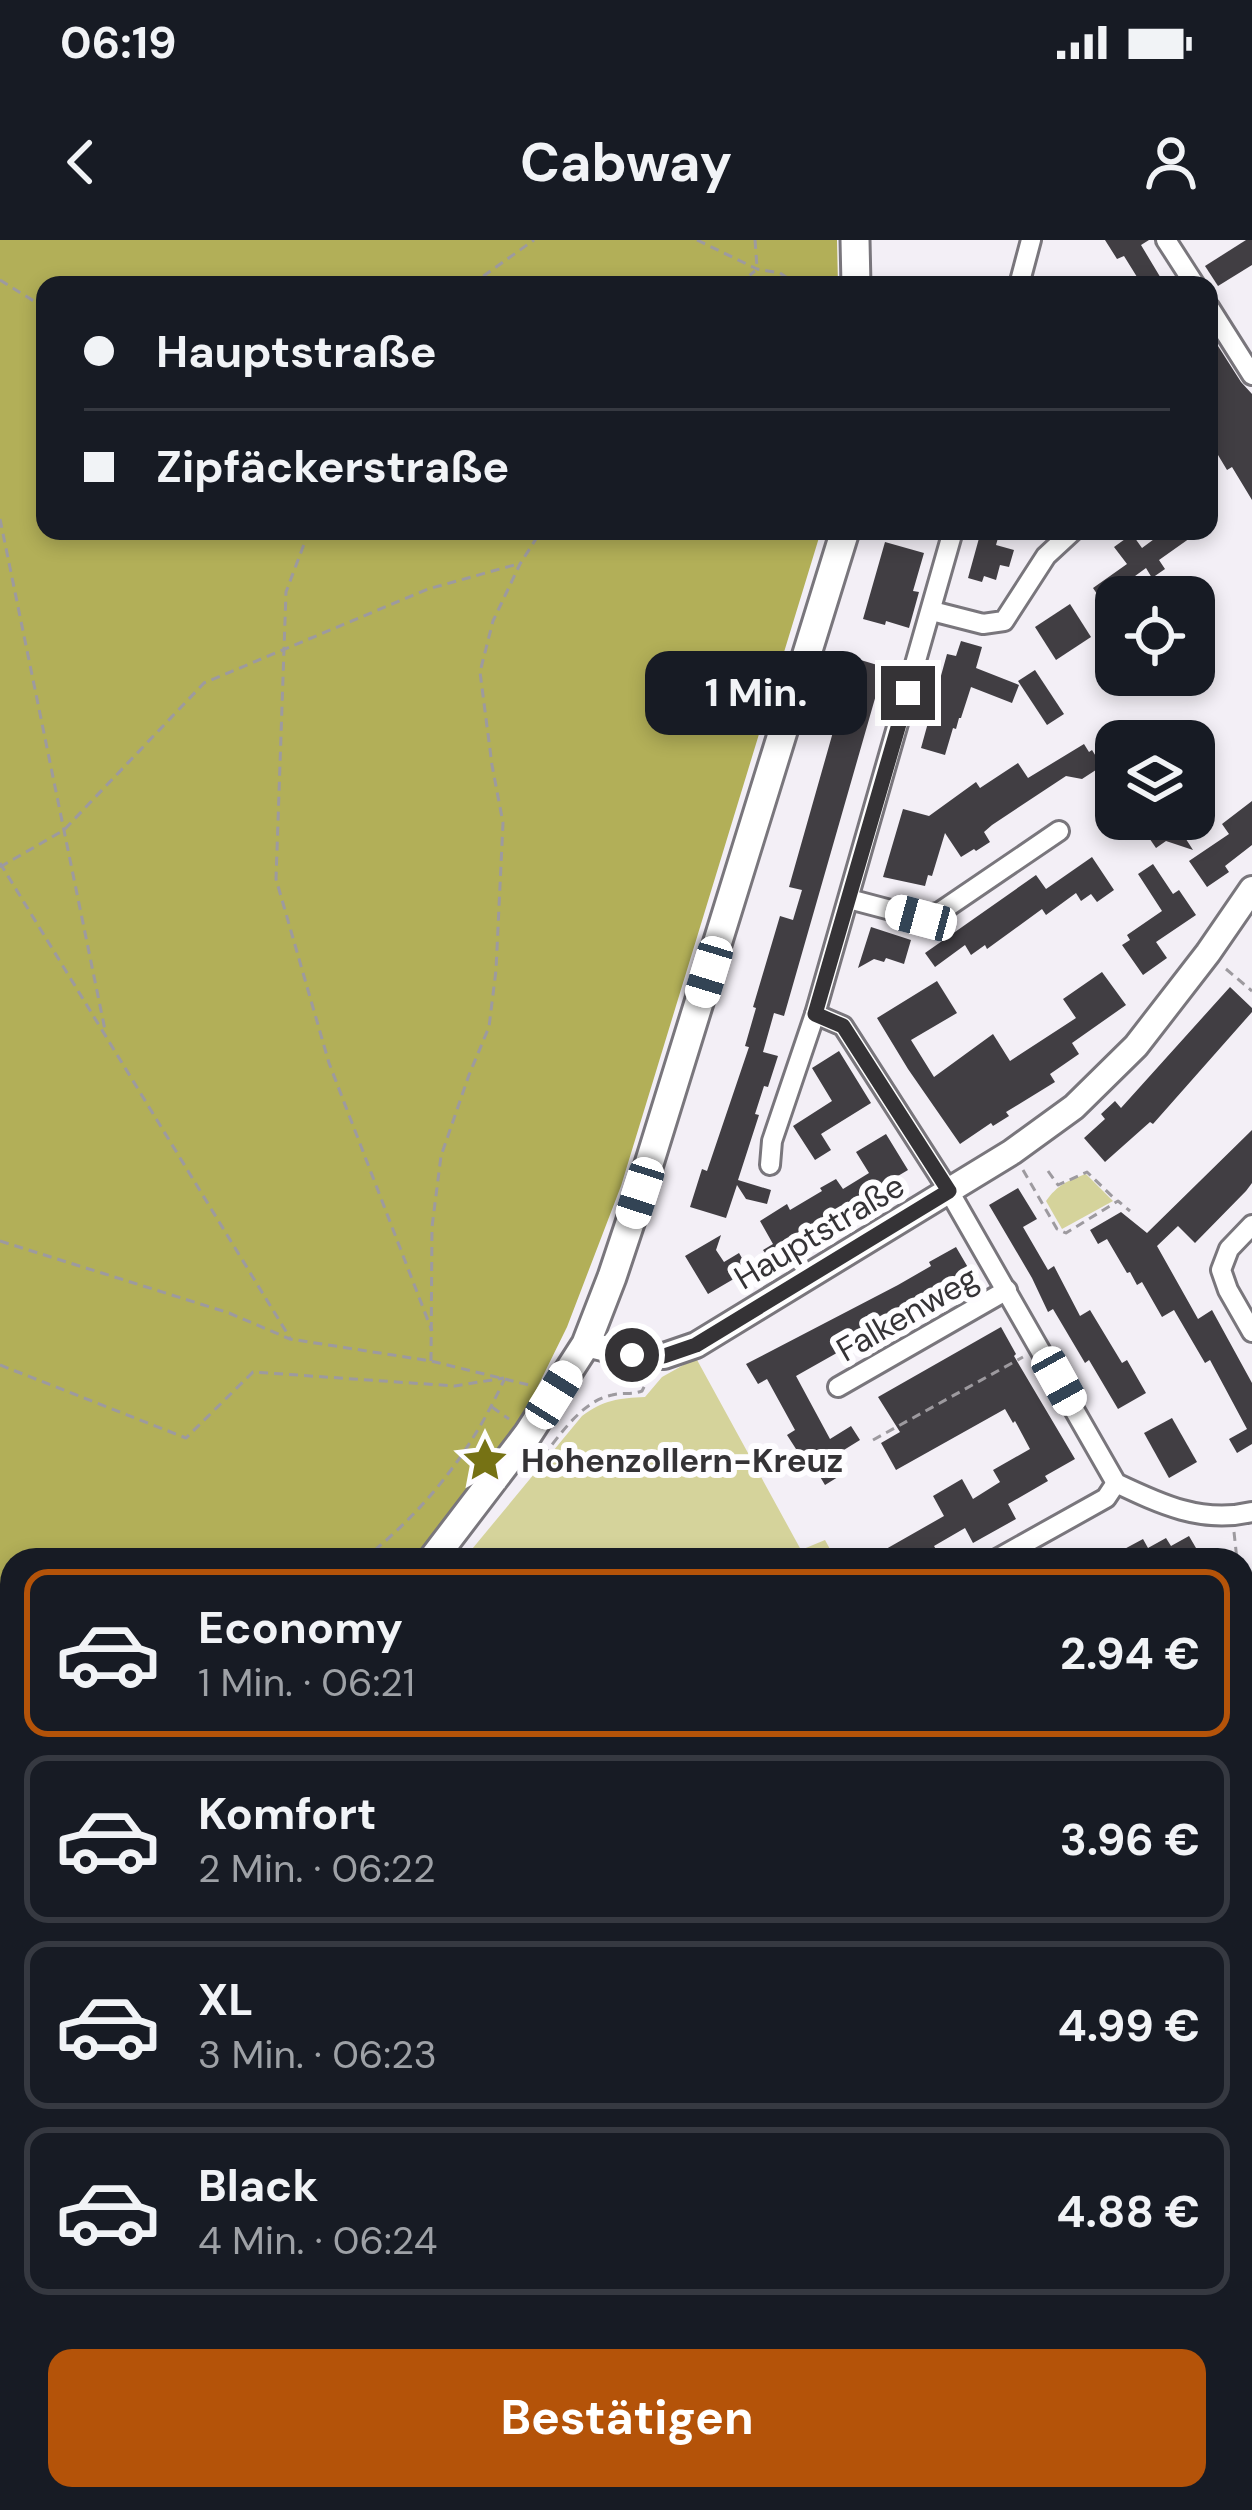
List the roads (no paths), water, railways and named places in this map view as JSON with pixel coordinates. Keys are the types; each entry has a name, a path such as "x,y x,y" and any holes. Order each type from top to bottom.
{"main road":[{"path":"855,240 856,276"},
{"path":"441,1548 528,1434 586,1344 640,1193 842,540"}],"street":[{"path":"1021,276 1030,240"},
{"path":"1166,240 1189,276"},
{"path":"1218,321 1252,375"},
{"path":"770,1165 772,1142 815,1014 951,540"},
{"path":"932,610 983,624 1004,622 1046,556 1063,540"},
{"path":"849,899 921,918 940,912 1059,831"},
{"name":"Hauptstraße","path":"586,1344 651,1356 696,1345 1012,1152 1074,1107 1136,1046 1252,889"},
{"path":"815,1014 843,1026 949,1191 1116,1483 1198,1515 1243,1514"},
{"path":"1252,1225 1229,1250 1221,1270 1252,1331"},
{"name":"Falkenweg","path":"838,1387 1007,1290"},
{"path":"1016,1548 1106,1498 1116,1483"}],"place":[{"name":"Hohenzollern-Kreuz","path":"485,1460"}]}
